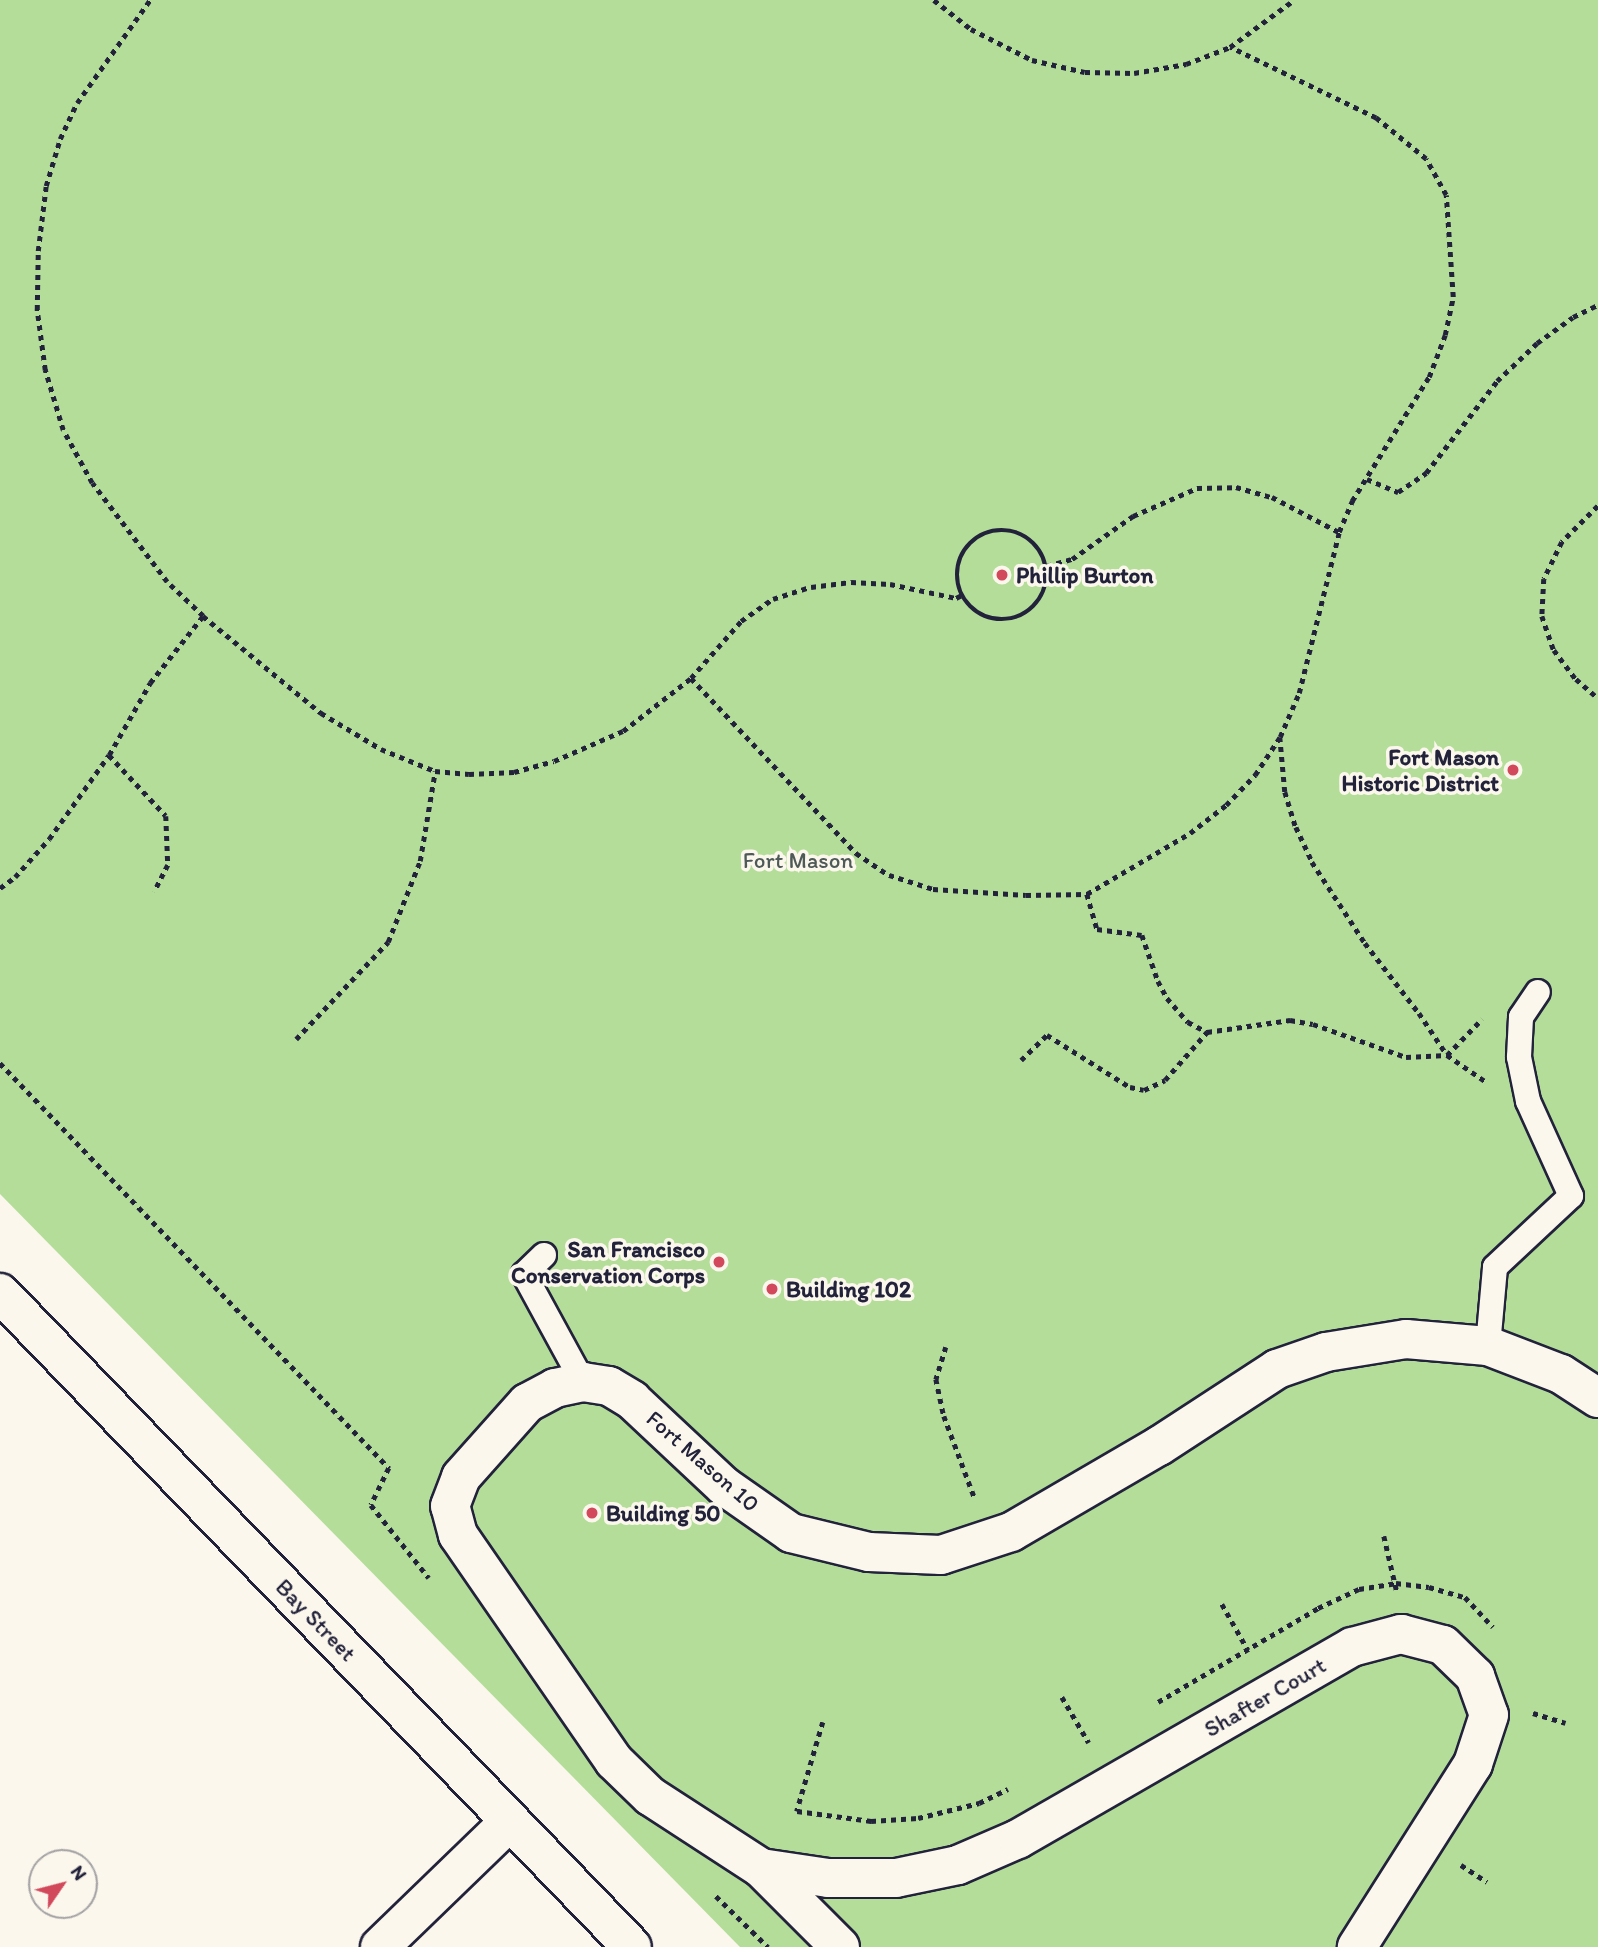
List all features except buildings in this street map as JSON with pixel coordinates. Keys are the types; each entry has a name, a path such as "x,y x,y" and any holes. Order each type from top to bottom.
{"street":[{"name":"Bay Street","path":"0,1293 632,1947"},
{"name":"Fort Mason 10","path":"761,1868 650,1796 614,1761 458,1535 450,1506 461,1477 527,1403 555,1388 583,1382 609,1386 632,1400 724,1486 791,1533 869,1552 941,1555 1011,1532 1159,1446 1277,1368 1326,1352 1406,1339 1488,1346 1561,1374 1598,1398"},
{"name":"Shafter Court","path":"761,1868 828,1878 896,1878 958,1865 1018,1839 1352,1647 1401,1634 1443,1645 1475,1676 1489,1714 1473,1764 1357,1947"},
{"path":"380,1947 510,1821"},
{"path":"761,1868 840,1947"}],"lane":[{"path":"1488,1346 1495,1268 1572,1196 1528,1101 1519,1057 1521,1017 1538,992"},
{"path":"544,1255 524,1274 583,1382"}],"path":[{"path":"150,0 76,103 60,139 46,186 38,251 37,310 45,370 63,430 92,483 167,582 203,616 321,713 381,749 435,771 469,774 514,772 554,761 622,731 691,678 741,621 774,599 851,582 890,584 956,598 962,595"},
{"path":"934,0 971,29 1031,60 1084,72 1134,73 1173,67 1230,47 1294,0"},
{"path":"691,678 856,853 889,874 933,889 1026,895 1087,894 1157,855 1226,805 1255,775 1280,737 1299,693 1339,532 1352,501 1429,377 1445,335 1453,297 1446,195 1426,159 1376,118 1323,89 1230,47"},
{"path":"1367,479 1398,492 1426,474 1497,381 1537,343 1573,317 1598,305"},
{"path":"1047,566 1072,559 1133,516 1197,488 1236,487 1272,497 1339,532"},
{"path":"1598,506 1562,542 1544,579 1542,616 1554,650 1576,679 1598,698"},
{"path":"1013,530 1026,536 1037,545 1047,566 1046,590 1038,603 1027,614 1013,619 997,620 970,607 957,581 957,566 963,552 984,533 1013,530"},
{"path":"0,888 15,877 49,839 109,755 150,683 203,616"},
{"path":"1280,737 1286,792 1296,827 1312,862 1365,943 1419,1013 1447,1055 1485,1081 1528,1101"},
{"path":"109,755 166,816 168,865 153,892"},
{"path":"296,1039 388,942 420,861 435,771"},
{"path":"1087,894 1097,929 1142,935 1167,998 1188,1022 1207,1032 1290,1020 1336,1030 1406,1057 1447,1055"},
{"path":"1021,1059 1047,1035 1130,1087 1144,1090 1165,1080 1207,1032"},
{"path":"0,1063 388,1468 371,1506 431,1580"},
{"path":"946,1347 936,1378 944,1416 991,1539"},
{"path":"1384,1536 1397,1596"},
{"path":"1222,1604 1252,1656"},
{"path":"1062,1696 1089,1743"},
{"path":"1531,1713 1566,1723"},
{"path":"706,1886 768,1947"}],"green space":[{"name":"Fort Mason","path":"0,0 1598,0 1598,1947 740,1947 0,1194"}],"place":[{"name":"Phillip Burton","path":"1002,575"},
{"name":"Fort Mason Historic District","path":"1513,770"},
{"name":"San Francisco Conservation Corps","path":"719,1262"},
{"name":"Building 102","path":"772,1289"},
{"name":"Building 50","path":"592,1513"}]}
